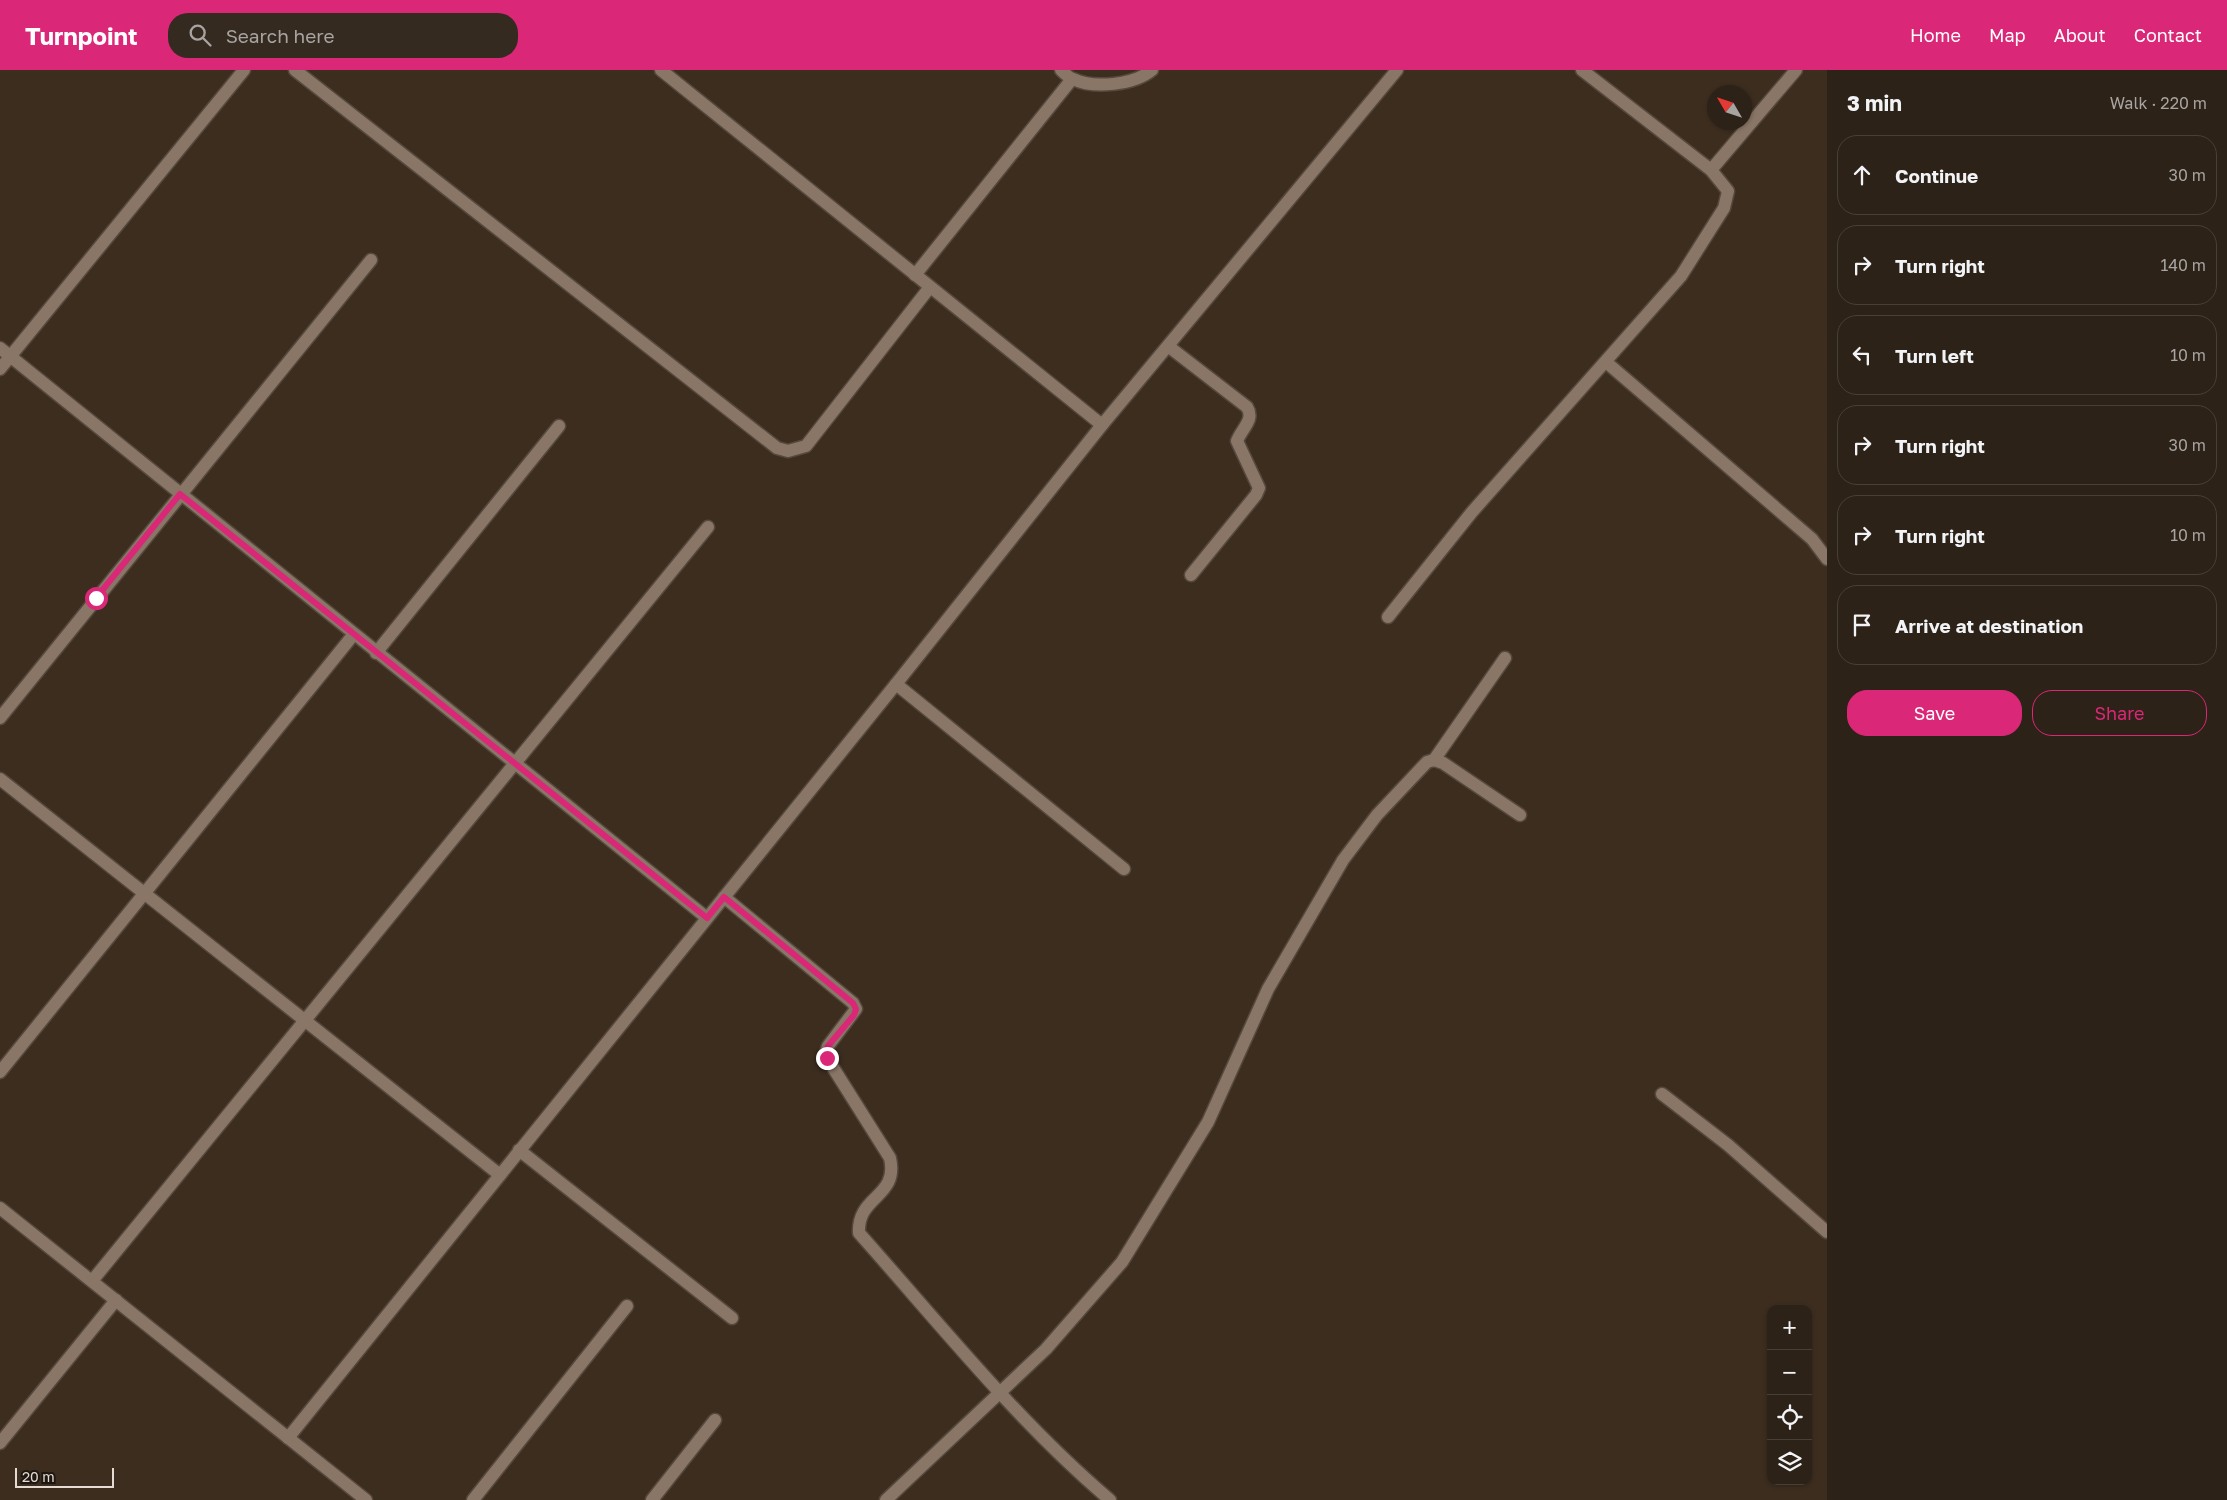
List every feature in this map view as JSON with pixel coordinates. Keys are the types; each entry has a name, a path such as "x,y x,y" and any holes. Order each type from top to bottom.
{"street":[{"path":"0,369 5,352 244,70"},
{"path":"295,70 777,448 788,451 806,446 930,287"},
{"path":"661,70 1102,425"},
{"path":"1061,70 1072,79 1096,85 1124,82 1152,70"},
{"path":"288,1438 896,684 1102,425 1397,70"},
{"path":"1388,617 1472,512 1681,276 1724,208 1728,191 1711,170 1582,70"},
{"path":"1711,170 1796,70"},
{"path":"915,274 1072,79"},
{"path":"0,718 371,260"},
{"path":"1168,346 1247,407 1251,413 1250,420 1237,441 1259,488 1256,495 1191,575"},
{"path":"5,352 513,764 707,918"},
{"path":"1606,362 1812,540 1827,559"},
{"path":"376,653 559,426"},
{"path":"92,1282 304,1019 708,527"},
{"path":"0,1072 146,894 354,634"},
{"path":"1434,760 1505,658"},
{"path":"896,684 1124,869"},
{"path":"886,1500 999,1391 1046,1349 1122,1262 1208,1122 1268,989 1343,860 1377,815 1427,762 1434,760 1443,763 1520,815"},
{"path":"0,779 500,1175"},
{"path":"724,897 853,1003 856,1009 828,1046 827,1058 890,1158 893,1170 890,1182 865,1209 859,1221 859,1233 999,1391 1084,1478 1110,1500"},
{"path":"1662,1094 1728,1145 1827,1232"},
{"path":"520,1150 732,1318"},
{"path":"0,1208 366,1500"},
{"path":"0,1443 116,1300"},
{"path":"473,1500 627,1306"},
{"path":"652,1500 715,1420"}],"route":[{"path":"96,598 180,494 707,918 724,897 853,1003 856,1009 854,1015 828,1046 827,1058"}]}
